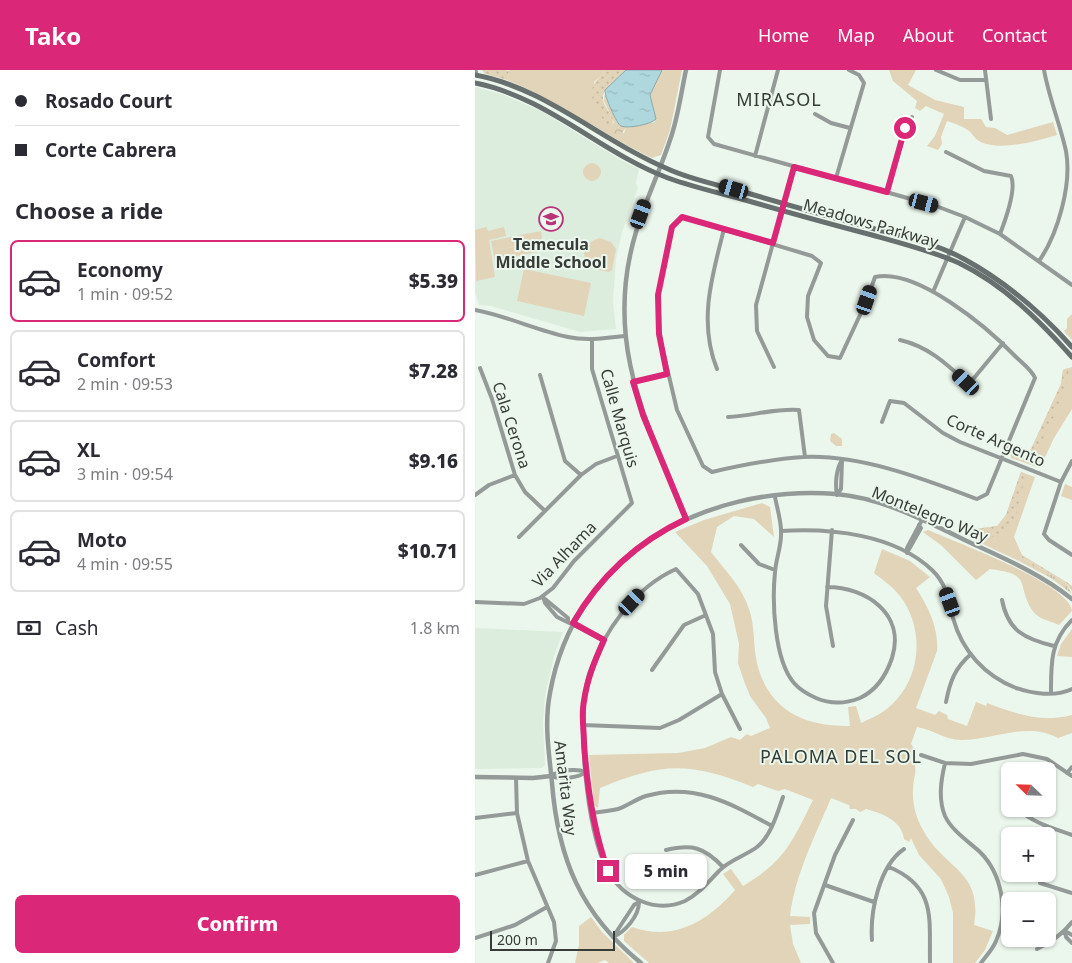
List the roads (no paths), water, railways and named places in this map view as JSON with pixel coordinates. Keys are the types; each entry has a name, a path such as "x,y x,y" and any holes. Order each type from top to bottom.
{"main road":[{"name":"Meadows Parkway","path":"476,73 538,98 562,110 615,144 660,166 949,252 1005,284 1049,322 1072,347"},
{"name":"Meadows Parkway","path":"475,84 500,90 533,104 611,151 657,173 947,258 1001,289 1045,326 1072,357"}],"street":[{"path":"686,70 676,122 631,250 625,292 625,336 633,382 643,415 686,519"},
{"path":"720,70 711,113 708,137 711,141 755,156 887,192 965,217 999,234 1072,285"},
{"path":"755,156 778,70"},
{"path":"836,178 864,84 863,79 849,70"},
{"path":"936,70 960,80 986,80"},
{"path":"985,70 991,119"},
{"path":"1039,261 1056,234 1068,162 1044,70"},
{"path":"815,114 831,123 850,128"},
{"path":"887,192 905,128 912,117"},
{"path":"946,152 984,170 1011,176 1014,181 1009,210 999,234"},
{"path":"773,367 757,330 755,314 794,167"},
{"path":"682,217 773,243 812,256 821,263 808,296 807,317 814,340 829,356 840,358 867,300 875,277 886,274 933,292 977,320 1003,343 1035,378 987,494 977,499 881,467 842,460 805,457 757,462 712,472 703,466 677,410 659,334 658,295 672,227 682,217"},
{"path":"933,292 965,217"},
{"path":"717,369 709,350 706,324 709,285 724,229"},
{"path":"475,310 499,315 568,337 592,339 625,336"},
{"name":"Calle Marquis","path":"592,339 592,369 632,503"},
{"path":"900,340 917,344 935,354 966,382 974,378 1003,343"},
{"name":"Cala Cerona","path":"479,368 493,399 515,475 525,492 544,510"},
{"path":"633,382 667,374"},
{"path":"540,375 565,461 581,475"},
{"name":"Corte Argento","path":"882,422 890,401 904,403 943,433 1061,482"},
{"path":"728,417 751,416 783,409 799,410 805,457"},
{"path":"519,537 581,475 596,464 617,456"},
{"path":"837,494 841,489 842,460"},
{"path":"1072,461 1061,482 1044,534 1049,540 1072,555"},
{"path":"475,495 489,485 515,475"},
{"name":"Montelegro Way","path":"570,622 615,567 648,540 686,519 751,500 805,493 837,494 867,500 1023,567 1072,599"},
{"path":"775,497 781,531 773,594 783,664 793,682 806,693 821,700 839,703 859,698 875,689 887,672 895,649 893,630 886,614 876,602 864,594 839,587 827,587"},
{"name":"Via Alhama","path":"475,602 524,604 544,597 574,561 632,503"},
{"path":"907,552 907,548 921,523"},
{"path":"781,531 832,530 868,538 907,552 933,570 943,582 960,638 981,667 999,682 1028,692 1051,694 1072,689"},
{"path":"832,530 826,606 833,646"},
{"path":"741,545 759,564 775,570"},
{"path":"740,729 722,694 715,672 713,634 699,594 676,569 658,577 620,615 604,640 589,676 583,704 586,772 591,813 597,842 608,871 624,892 639,902 660,906 683,902 699,893 723,867 758,846 772,826 783,797"},
{"path":"544,597 570,622 604,640"},
{"path":"1002,600 1005,615 1015,629 1033,641 1054,646"},
{"path":"652,670 684,625 706,615"},
{"path":"1051,694 1054,646 1072,620"},
{"name":"Amarita Way","path":"570,622 550,694 547,738 556,822 569,870 586,903 613,937 641,963"},
{"path":"946,702 950,681 959,664 971,654"},
{"path":"583,725 660,728 679,720 722,694"},
{"path":"921,755 945,763 971,764 1023,754 1047,759 1072,776"},
{"path":"945,763 941,781 941,799 945,817 993,869 1001,892 1003,919 996,942 981,963"},
{"path":"1067,773 1072,767"},
{"path":"475,777 516,778 551,776 556,772 581,770 586,772"},
{"path":"516,778 517,812 528,861 554,922 556,941 548,963"},
{"path":"591,813 617,809 645,796 669,792 692,792 711,796 772,826"},
{"path":"475,818 517,812"},
{"path":"1031,818 1072,835"},
{"path":"833,963 816,933 814,913 846,831 853,820"},
{"path":"666,850 685,846 710,853 723,867"},
{"path":"872,940 871,925 874,902 894,855 904,849"},
{"path":"475,875 528,861"},
{"path":"889,867 903,873 918,884 928,904 931,926 930,963"},
{"path":"1040,883 1072,893"},
{"path":"825,884 874,902"},
{"path":"613,937 619,934 633,919 639,908 639,902"},
{"path":"475,938 515,925 547,907"},
{"path":"1037,949 1051,942 1065,931 1072,922"},
{"path":"1065,931 1072,935"},
{"path":"1065,931 1066,937 1072,943"}],"water":[{"path":"626,70 662,70 650,95 656,119 654,121 624,127 617,121 605,90"}],"place":[{"name":"Temecula Middle School","path":"551,219"}],"district":[{"name":"MIRASOL","path":"779,100"},
{"name":"PALOMA DEL SOL","path":"841,757"}]}
